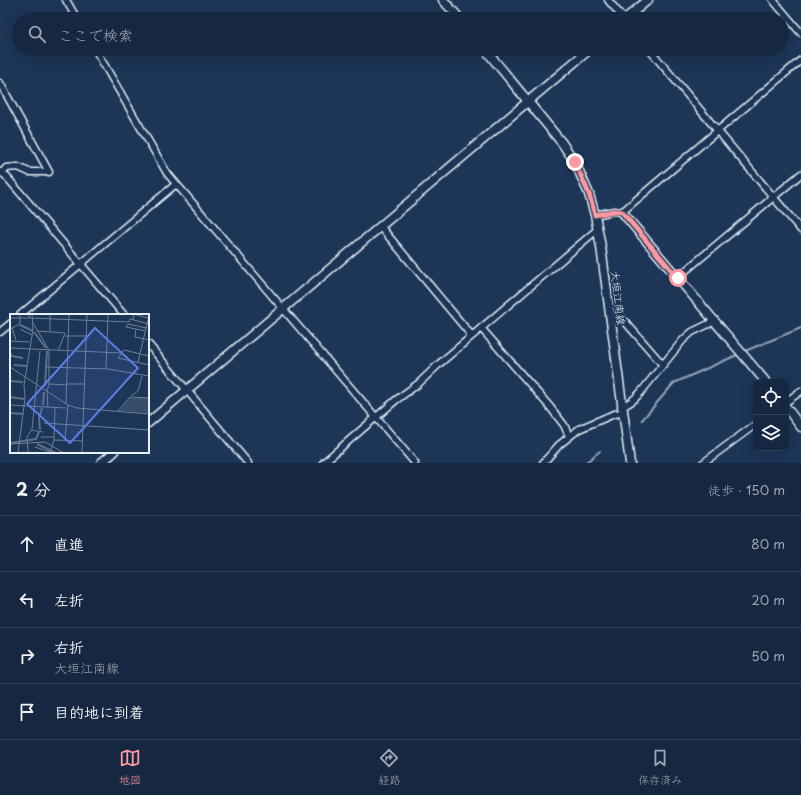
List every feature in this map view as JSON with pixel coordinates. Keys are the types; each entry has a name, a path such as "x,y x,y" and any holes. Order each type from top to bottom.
{"street":[{"path":"66,0 73,12"},
{"path":"444,0 454,12"},
{"path":"608,0 618,12"},
{"path":"633,12 648,0"},
{"path":"773,0 783,12"},
{"path":"789,19 801,33"},
{"path":"99,56 167,173 415,463"},
{"name":"大垣江南線","path":"491,56 562,143 583,177 589,194 598,229 630,463"},
{"path":"149,422 582,56"},
{"path":"656,56 801,230"},
{"path":"622,212 801,60"},
{"path":"0,83 49,172 29,172 18,167 6,168 1,172 123,314"},
{"path":"678,278 801,174"},
{"path":"21,314 176,184"},
{"path":"595,215 614,211 622,212 763,379"},
{"path":"380,226 472,336"},
{"path":"323,463 418,384 439,364 598,229"},
{"path":"610,319 621,317 663,365"},
{"path":"543,463 559,444 579,429 622,410 634,400 683,340 692,332 714,321"},
{"path":"0,332 10,324"},
{"path":"481,328 550,407 564,425 569,436"},
{"path":"149,345 248,463"},
{"path":"789,400 801,391"},
{"path":"789,411 801,427"},
{"path":"703,463 753,426"},
{"path":"101,463 113,453"}],"waterway":[{"path":"745,351 801,328"},
{"path":"642,420 674,383 737,355"},
{"path":"585,463 600,451"}],"route":[{"path":"575,162 583,177 595,215 614,211 622,212 678,278"}]}
